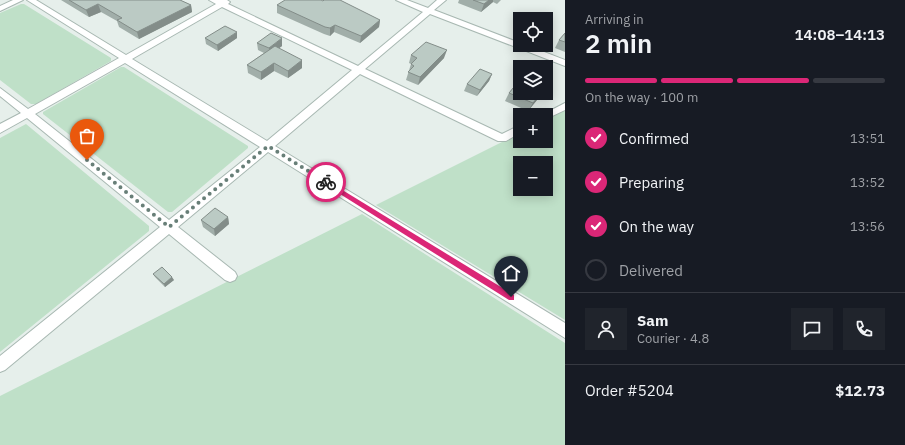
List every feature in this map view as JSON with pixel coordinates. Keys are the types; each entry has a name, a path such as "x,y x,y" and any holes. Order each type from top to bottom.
{"street":[{"path":"0,9 19,0"},
{"path":"31,0 565,331"},
{"path":"400,0 565,63"},
{"path":"0,365 268,146 442,0"},
{"path":"0,129 125,58 221,1 359,70 502,138 513,132"},
{"path":"0,91 230,276"},
{"path":"553,112 565,106"}],"green space":[{"path":"24,4 111,58 111,61 36,104 31,104 0,80 0,13"},
{"path":"121,67 124,67 248,146 248,148 172,212 168,212 43,114 43,112"},
{"path":"565,110 565,320 376,205 513,136 513,148 553,148 553,116"},
{"path":"26,124 149,226 149,231 0,352 0,138"},
{"path":"362,214 565,343 565,445 0,445 0,396"}],"building":[{"path":"69,0 180,0 191,5 137,32 117,20 122,18 98,4 86,10"},
{"path":"285,0 340,0 380,20 361,36 335,25 330,28 325,27 277,5"},
{"path":"473,0 489,0 484,4"},
{"path":"225,26 237,32 217,45 205,38"},
{"path":"271,33 282,38 269,48 257,43"},
{"path":"565,33 565,42 559,40"},
{"path":"426,42 447,50 420,77 408,72 414,66 411,64 417,58 411,55"},
{"path":"275,46 302,60 288,71 274,63 261,72 247,65"},
{"path":"480,69 492,74 480,90 467,84"},
{"path":"513,88 513,95 509,93"},
{"path":"526,100 535,100 533,103"},
{"path":"215,208 228,217 214,229 201,220"},
{"path":"162,267 172,277 164,284 153,274"}],"way so far":[{"path":"87,160 169,227 268,146 326,182"}],"route":[{"path":"326,182 511,297"}]}
